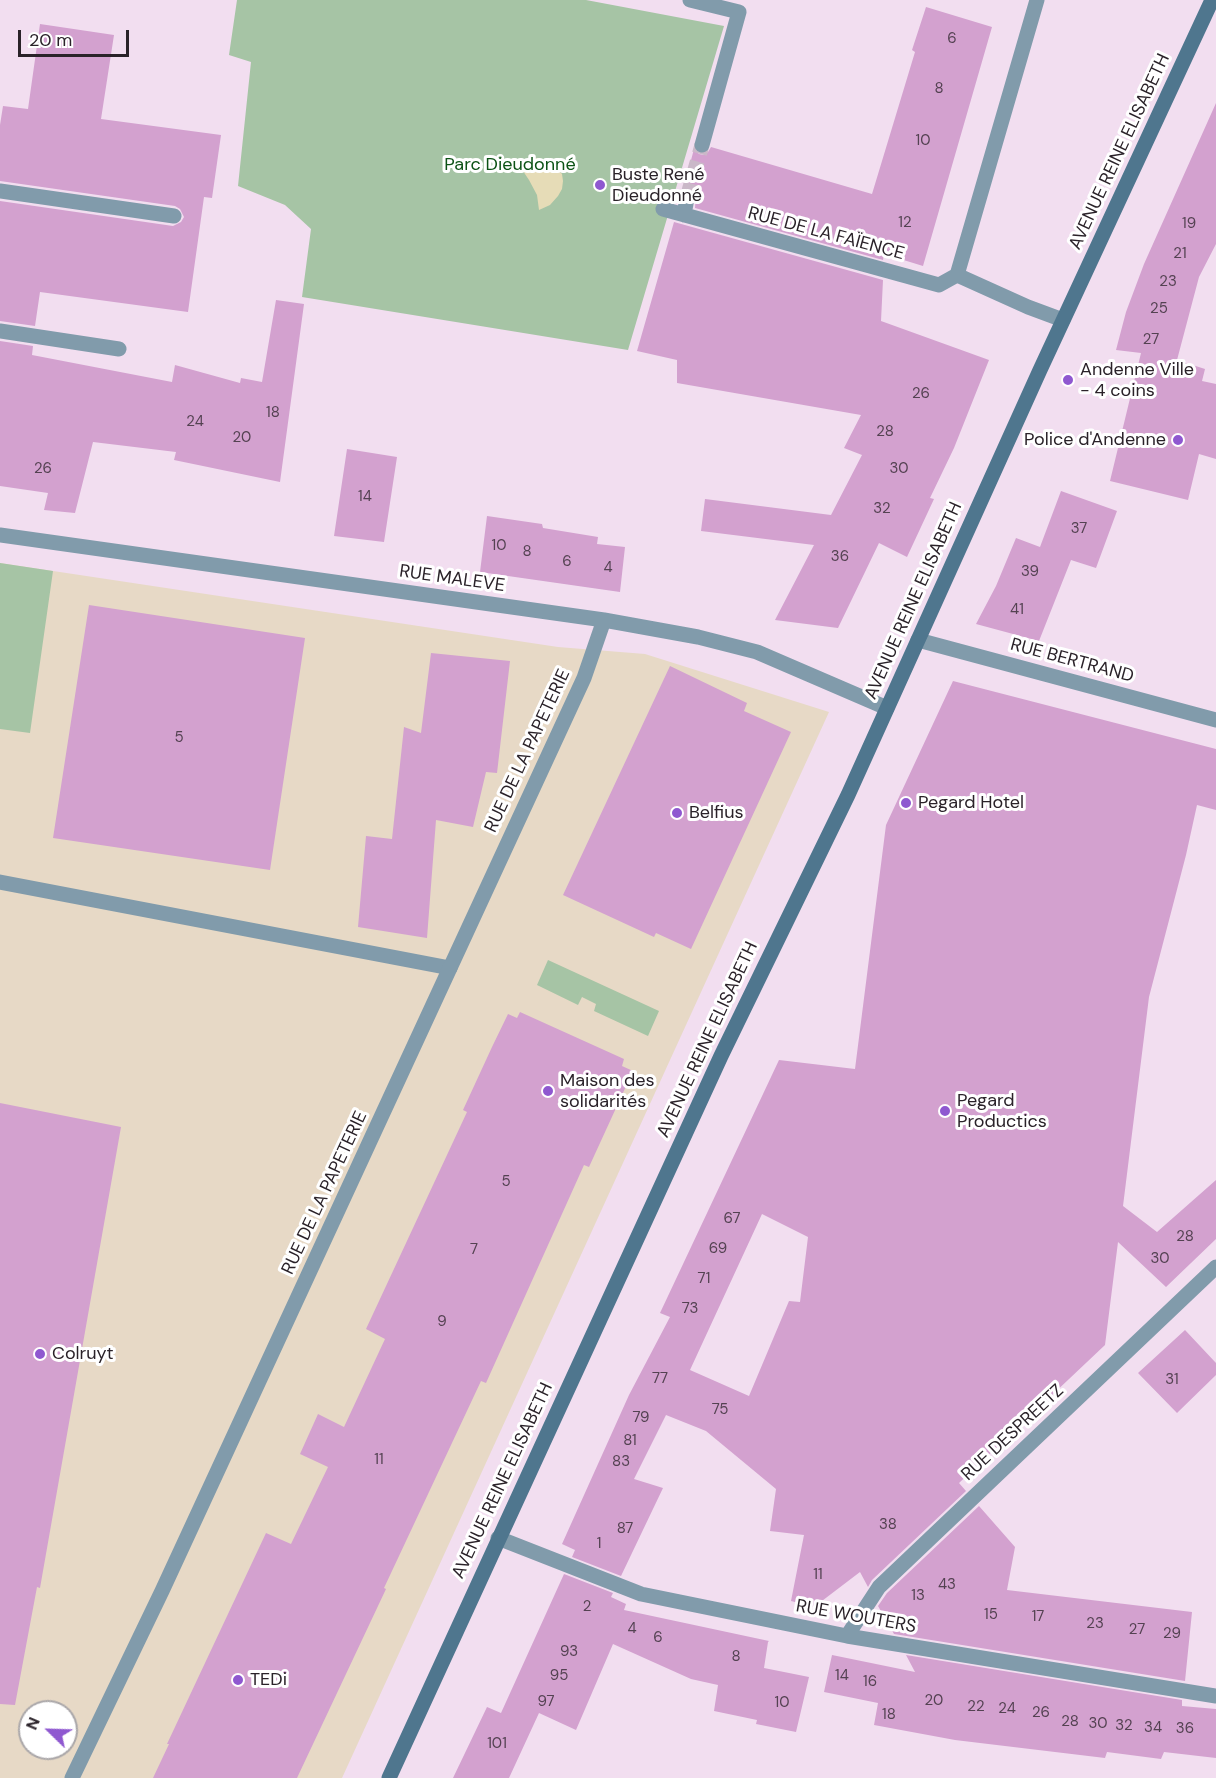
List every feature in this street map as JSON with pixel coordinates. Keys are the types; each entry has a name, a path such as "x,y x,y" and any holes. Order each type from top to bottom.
{"main road":[{"name":"AVENUE REINE ELISABETH","path":"389,1778 721,1056 848,795 1063,320 1212,0"}],"street":[{"path":"690,0 739,12 702,144"},
{"path":"1037,0 957,274 1028,307 1063,320"},
{"path":"0,191 174,216"},
{"path":"684,214 687,198"},
{"name":"RUE DE LA FAÏENCE","path":"663,209 939,285 957,274"},
{"path":"0,331 118,349"},
{"name":"RUE MALEVE","path":"0,535 604,620 698,637 757,652 888,708"},
{"name":"RUE DE LA PAPETERIE","path":"72,1778 162,1591 584,678 604,620"},
{"name":"RUE BERTRAND","path":"918,640 1216,720"},
{"path":"0,882 450,968"},
{"name":"RUE DESPREETZ","path":"847,1636 879,1587 1216,1267"},
{"name":"RUE WOUTERS","path":"498,1538 640,1594 847,1636 1216,1696"}],"shaded area":[{"path":"0,563 558,647 645,654 829,712 342,1778 0,1778"}],"green space":[{"name":"Parc Dieudonné","path":"237,0 586,0 724,26 628,350 302,297 311,229 285,205 238,186 251,62 229,55"},
{"path":"0,563 53,571 30,733 0,729"},
{"path":"548,960 659,1011 648,1036 594,1011 596,1004 582,997 578,1005 537,985"}],"sand":[{"path":"538,158 553,164 562,174 563,181 558,196 550,205 539,210 537,195 519,165 526,160"}],"building":[{"path":"926,7 992,27 923,266 884,254 883,260 695,208 696,194 689,189 683,190 694,149 704,155 711,147 872,194 915,52 912,50"},
{"path":"40,24 114,35 101,119 221,135 212,198 204,197 188,312 40,292 35,326 0,321 0,201 173,226 181,222 184,217 180,209 175,206 0,181 0,125 3,106 28,109"},
{"path":"1216,103 1216,244 1199,277 1177,360 1205,369 1202,381 1216,384 1216,459 1199,454 1188,500 1110,481 1141,353 1116,350 1126,312 1144,264"},
{"path":"674,222 883,280 881,321 989,360 954,448 930,498 934,499 907,557 879,543 838,628 775,620 814,545 701,531 705,499 831,515 862,455 844,448 861,415 677,383 677,360 637,351"},
{"path":"276,300 304,304 280,482 174,460 176,452 93,442 75,513 44,510 48,493 0,486 0,341 33,346 32,355 172,382 175,365 240,383 241,378 262,382"},
{"path":"347,449 397,457 384,542 334,536"},
{"path":"1061,491 1117,511 1096,568 1071,560 1039,641 976,624 996,586 1016,538 1040,547"},
{"path":"487,516 542,524 543,528 598,537 597,544 625,547 620,592 480,572"},
{"path":"89,605 305,638 270,870 53,838"},
{"path":"431,653 510,661 497,773 486,772 473,827 436,820 427,938 358,927 366,836 392,839 404,727 421,733"},
{"name":"Belfius","path":"670,666 747,703 744,711 791,732 691,949 656,933 654,937 563,895"},
{"name":"Pegard Productics","path":"953,681 1216,749 1216,810 1197,805 1149,997 1123,1206 1157,1232 1216,1180 1216,1239 1166,1287 1118,1242 1105,1345 959,1483 966,1491 872,1580 868,1587 860,1572 814,1607 791,1601 804,1535 770,1531 776,1489 706,1431 666,1415 634,1479 663,1488 621,1576 572,1557 575,1550 562,1544 629,1395 670,1317 660,1313 779,1060 855,1069 886,825","holes":["762,1214 808,1237 800,1302 789,1301 749,1396 690,1370"]},
{"path":"520,1012 624,1059 622,1066 633,1071 589,1167 584,1165 486,1383 481,1381 297,1778 153,1778 266,1533 291,1544 328,1467 300,1454 318,1414 344,1427 385,1339 366,1329 467,1112 463,1110 508,1014 517,1018"},
{"name":"Colruyt","path":"0,1103 121,1127 40,1588 37,1587 15,1705 0,1704"},
{"path":"1185,1330 1216,1363 1216,1375 1177,1413 1138,1373"},
{"path":"979,1506 1015,1547 1007,1590 1192,1612 1185,1681 894,1634 878,1606 887,1593"},
{"path":"564,1574 613,1593 611,1597 626,1604 624,1610 769,1641 764,1668 809,1677 796,1732 756,1724 757,1720 714,1711 718,1685 691,1679 613,1644 576,1730 539,1713 509,1778 453,1778 487,1707 501,1713"},
{"path":"832,1655 915,1672 906,1655 1182,1700 1182,1706 1216,1709 1216,1758 1164,1752 1161,1759 1107,1752 1105,1758 955,1740 874,1725 878,1703 824,1692"}],"tunnel":[{"path":"687,198 702,145"}],"place":[{"name":"Buste René Dieudonné","path":"600,185"},
{"name":"Andenne Ville - 4 coins","path":"1068,380"},
{"name":"Police d'Andenne","path":"1178,440"},
{"name":"Pegard Hotel","path":"906,803"},
{"name":"Belfius","path":"677,813"},
{"name":"Maison des solidarités","path":"548,1091"},
{"name":"Pegard Productics","path":"945,1111"},
{"name":"Colruyt","path":"40,1354"},
{"name":"TEDi","path":"238,1680"}]}
